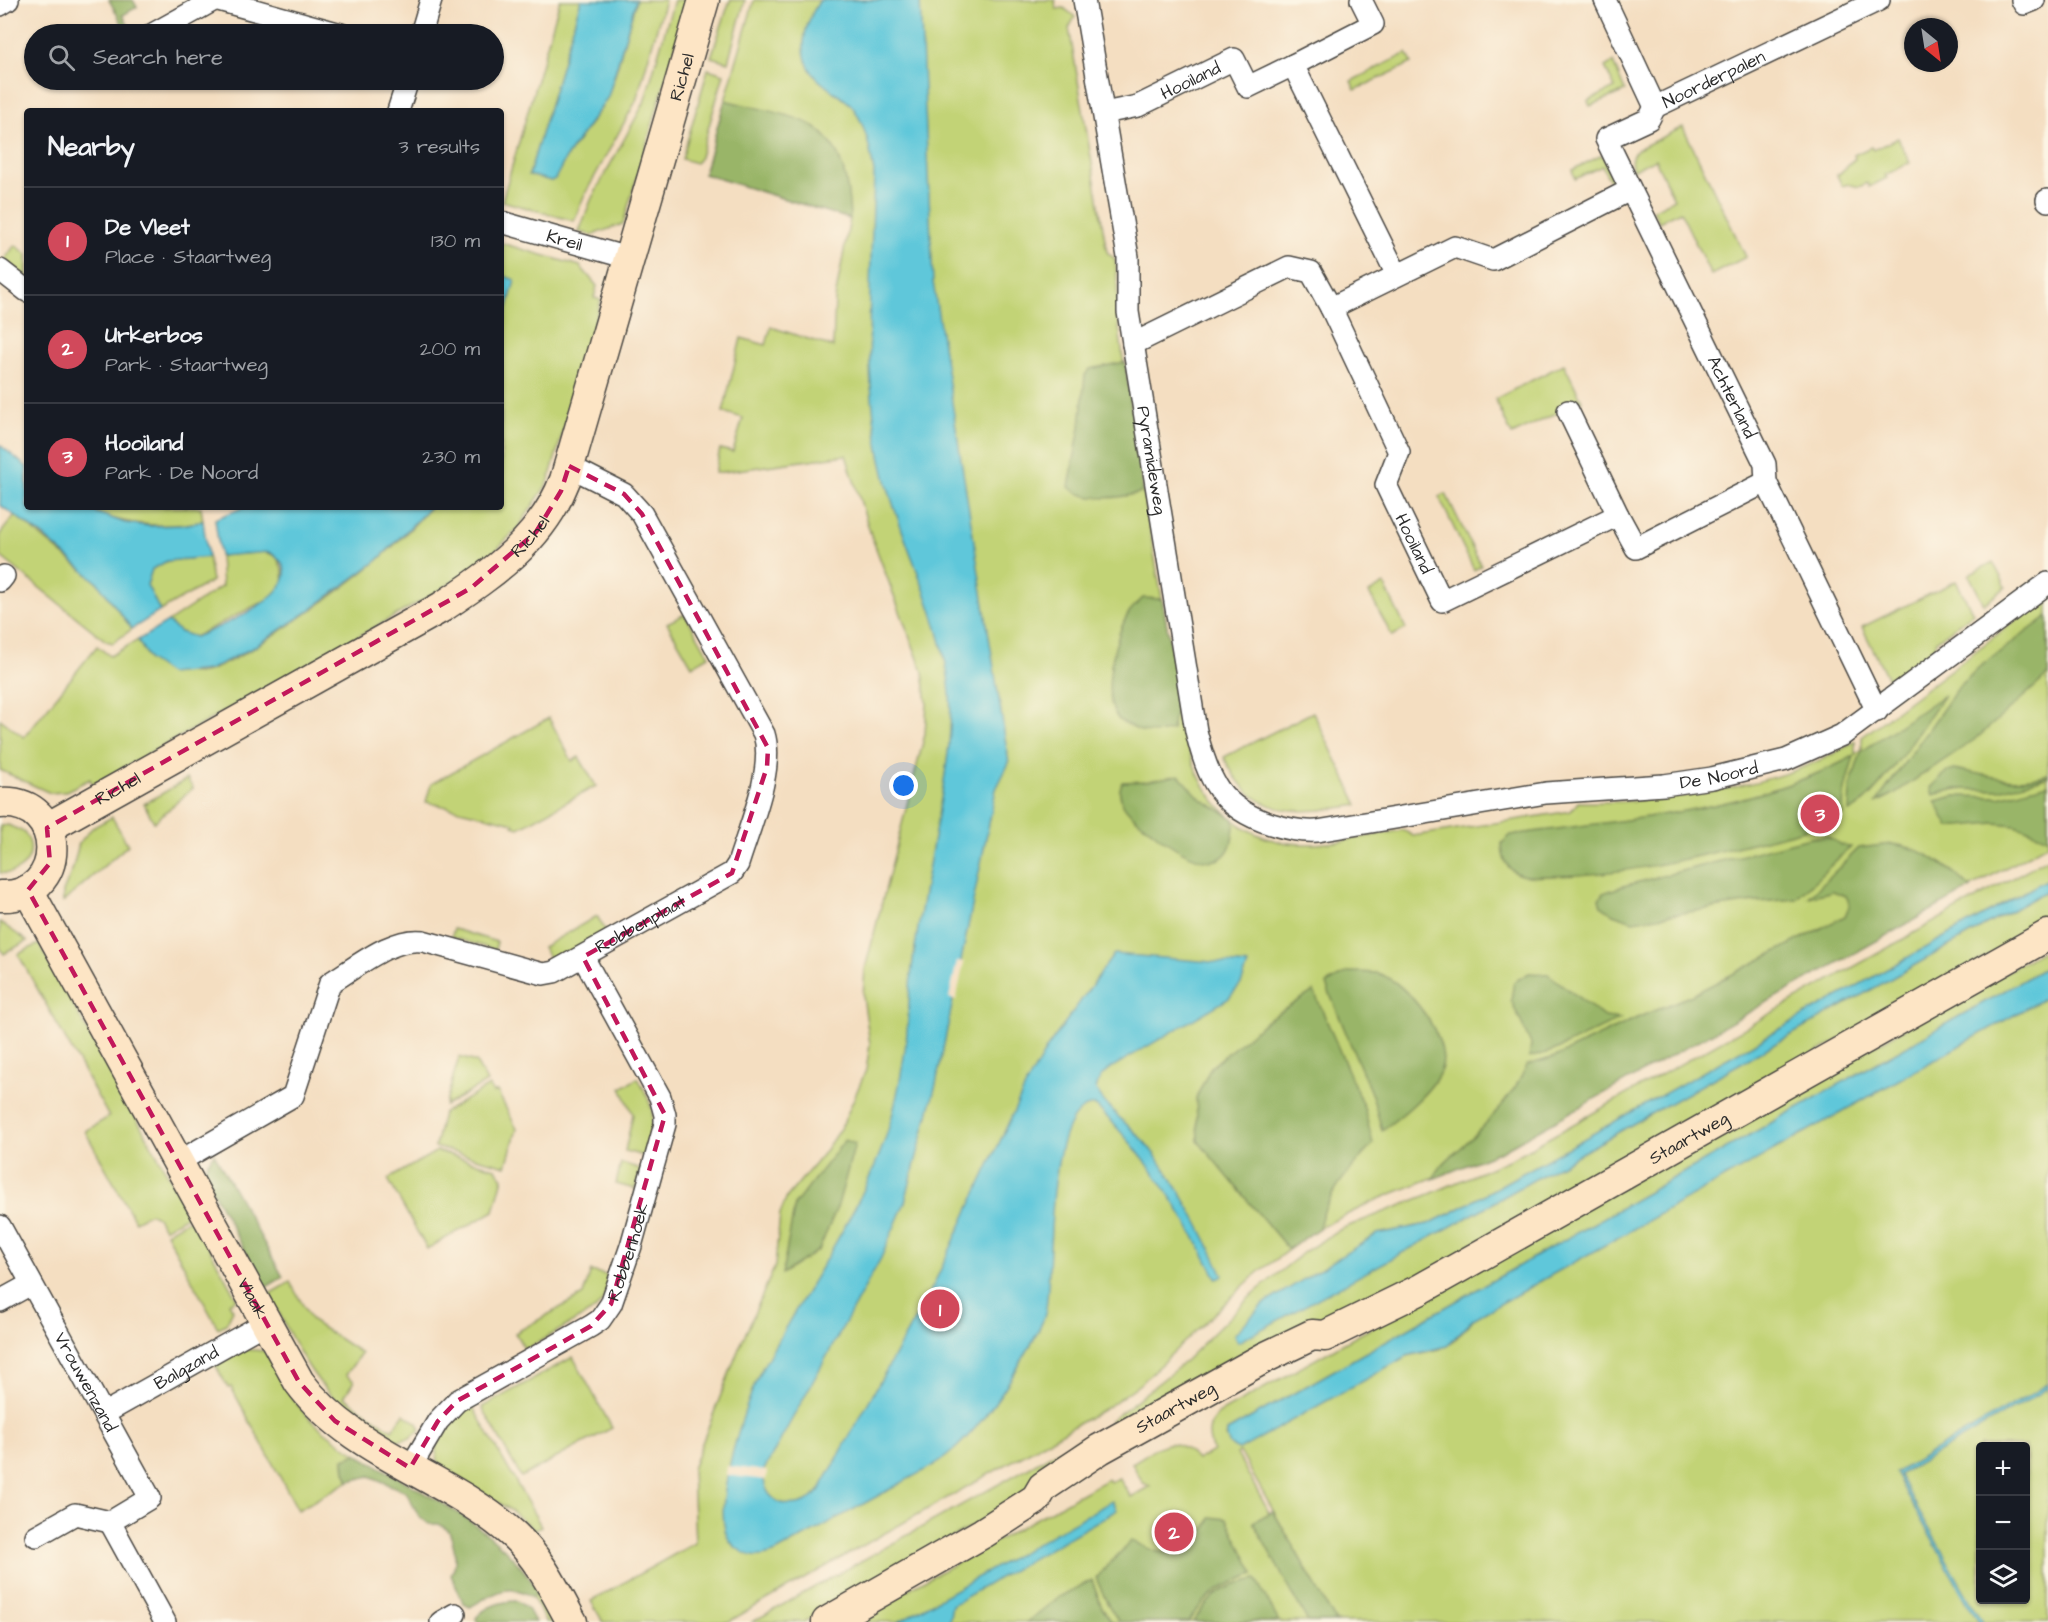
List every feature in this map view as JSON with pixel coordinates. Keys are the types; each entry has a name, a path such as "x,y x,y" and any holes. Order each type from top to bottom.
{"street":[{"path":"0,5 8,0"},
{"path":"172,24 216,0 304,24"},
{"path":"424,24 431,0"},
{"name":"Richel","path":"47,828 471,588 508,561 536,532 561,491 570,466 704,0"},
{"name":"Pyramideweg","path":"1084,0 1128,257 1128,312 1133,344 1196,731 1204,761 1214,784 1228,802 1250,817 1296,832 1336,828"},
{"name":"Hooiland","path":"1104,114 1138,106 1234,59 1248,87 1373,24 1361,0"},
{"name":"Noorderpalen","path":"1605,0 1655,107 1879,0"},
{"path":"2022,0 2024,4 2034,0"},
{"path":"1293,65 1397,275"},
{"path":"399,108 405,90"},
{"name":"Achterland","path":"1655,107 1649,119 1606,139 1755,442 1765,464 1766,482 1877,711"},
{"path":"1331,308 1455,247 1493,260 1630,190"},
{"name":"Kreil","path":"504,223 628,258"},
{"name":"Hooiland","path":"1133,344 1289,267 1311,272 1331,308 1399,452 1386,485 1442,601 1618,515"},
{"path":"0,270 24,289"},
{"path":"1568,411 1636,549 1766,482"},
{"name":"Robbenplaat","path":"178,1162 293,1096 330,983 390,948 408,941 423,941 543,974 564,969 732,873 738,864 767,767 768,748 764,734 642,514 624,494 570,466"},
{"name":"De Noord","path":"1336,828 1546,793 1664,785 1755,770 1817,748 1842,735 2048,583"},
{"path":"0,804 13,804 30,810 47,828 52,845 50,863 42,878 14,893"},
{"name":"Vlaak","path":"14,893 178,1162 299,1382 323,1411 344,1427 487,1514 513,1535 545,1573 572,1622"},
{"name":"Staartweg","path":"827,1622 962,1546 1036,1499 1049,1499 1086,1480 1274,1376 1319,1347 1325,1336 1446,1275 2048,935"},
{"name":"Robbenhoek","path":"410,1468 438,1421 457,1401 591,1326 600,1320 612,1305 653,1170 666,1115 660,1098 584,957"},
{"name":"Vrouwenzand","path":"0,1226 150,1498 110,1522"},
{"path":"0,1301 31,1284"},
{"name":"Balgzand","path":"105,1413 267,1322"},
{"path":"36,1536 75,1514 110,1522 165,1622"}],"highlighted area":[{"path":"569,466 624,494 642,514 768,748 767,767 732,873 583,957 665,1115 611,1304 591,1326 457,1401 438,1421 410,1468 335,1421 299,1382 28,890 50,863 47,828 471,588 536,532 561,491"}],"green space":[{"path":"109,0 133,0 137,7 123,15 128,24 122,24"},
{"path":"560,0 581,0 529,175 551,181 601,108 613,82 636,0 665,0 636,101 584,196 574,221 504,202 504,194"},
{"path":"674,0 689,0 623,224 592,235 579,232 591,200 644,103"},
{"path":"730,0 745,0 728,62 711,57"},
{"path":"754,0 1055,0 1056,9 1064,8 1075,17 1069,28 1107,252 1115,259 1119,327 1134,431 1187,742 1193,762 1213,799 1226,814 1242,826 1260,836 1280,842 1302,844 1340,841 1403,830 1413,836 1571,811 1578,802 1647,800 1721,790 1794,771 1855,741 1855,754 1862,749 1862,737 2048,596 2048,844 1503,1150 1381,1198 1319,1228 1257,1273 1140,1384 1106,1408 728,1622 603,1622 591,1601 695,1543 692,1469 738,1351 775,1266 780,1214 787,1197 823,1154 843,1124 866,1070 870,1044 863,996 865,969 925,734 927,703 923,672 871,535 846,455 715,473 720,449 733,452 743,418 723,412 741,338 766,345 771,327 833,347 835,299 850,219 704,174"},
{"path":"1407,53 1412,63 1355,90 1351,81"},
{"path":"1613,62 1625,91 1590,106 1588,101 1615,88 1605,67"},
{"path":"708,69 724,74 699,160 696,163 682,159"},
{"path":"725,100 796,118 824,135 832,145 843,168 850,219 704,174"},
{"path":"1683,127 1746,257 1711,275 1680,211 1659,222 1653,210 1674,199 1655,159 1633,170 1631,164 1635,151"},
{"path":"1898,138 1910,163 1885,175 1887,178 1869,187 1867,183 1859,187 1848,184 1842,186 1837,175 1855,159 1854,155 1871,147 1873,150"},
{"path":"1602,155 1615,182 1611,183 1602,166 1575,179 1572,170"},
{"path":"504,244 580,266 597,286 594,298 601,300 548,483 518,528 490,556 434,594 93,785 90,779 64,792 50,793 0,770 0,719 24,737 97,646 110,656 138,640 149,660 192,673 214,669 262,643 343,587 386,553 427,510 504,510 504,321 515,280 504,276"},
{"path":"15,245 24,252 24,277 4,260"},
{"path":"1125,362 1143,492 1105,498 1076,492 1069,487 1080,427 1085,375 1090,369"},
{"path":"1564,364 1582,401 1512,435 1495,399"},
{"path":"1446,494 1481,566 1474,570 1439,497"},
{"path":"88,510 201,510 203,521 172,525 141,524"},
{"path":"15,515 98,583 132,629 113,643 106,641 0,556 0,534"},
{"path":"262,551 276,556 283,570 284,586 272,597 194,637 180,632 168,622 222,586 220,556"},
{"path":"208,557 212,581 160,611 147,585 152,569 167,561"},
{"path":"1993,562 2006,587 1984,604 1969,575"},
{"path":"1956,581 1973,613 1936,641 1934,653 1890,683 1862,627"},
{"path":"1384,584 1406,629 1392,636 1369,593"},
{"path":"1143,598 1162,599 1179,692 1172,730 1162,732 1137,730 1122,722 1112,707 1110,694 1111,664 1119,634 1130,611"},
{"path":"685,614 709,656 692,666 667,623"},
{"path":"2048,616 2048,675 1977,738 1892,795 1876,803 1958,688 1978,668"},
{"path":"1944,695 1900,759 1873,792 1849,812 1850,787 1861,752"},
{"path":"1313,712 1358,805 1297,811 1264,803 1249,793 1236,778 1224,757"},
{"path":"549,718 572,761 579,757 596,786 519,828 513,826 514,823 426,802 431,784"},
{"path":"1854,756 1845,792 1844,814 1799,831 1677,861 1601,873 1525,876 1510,868 1504,857 1502,843 1511,835 1643,818 1730,801 1773,790 1814,775"},
{"path":"1954,769 2001,778 2025,779 2048,774 2048,777 1999,790 1955,789 1933,795 1931,788 1941,776"},
{"path":"1179,775 1201,799 1234,819 1232,840 1226,853 1217,860 1193,857 1179,850 1136,819 1123,804 1120,793 1122,782 1148,781"},
{"path":"187,779 193,788 154,822 144,804"},
{"path":"2048,784 2048,838 2015,825 1995,823 1949,827 1935,801 1955,796 1999,797"},
{"path":"112,817 128,845 63,902 63,892 73,868 79,843 92,828"},
{"path":"8,825 24,832 29,840 30,855 22,867 16,871 0,873 0,826"},
{"path":"1827,836 1841,845 1851,846 1796,899 1745,903 1633,921 1613,914 1601,906 1599,899 1603,893 1623,886 1810,838"},
{"path":"1892,844 1915,849 1935,859 1971,888 1503,1150 1433,1179 1444,1163 1501,1106 1516,1086 1527,1065 1555,1057 1639,1017 1692,995 1845,916 1850,904 1846,896 1833,891 1809,897 1859,848"},
{"path":"2048,858 2048,879 1453,1212 1428,1224 1377,1234 1459,1222 2048,890 2048,922 1421,1276 1117,1433 1110,1421 1180,1366 1253,1294 1304,1252 1341,1229 1513,1158"},
{"path":"597,916 607,933 552,963 543,947"},
{"path":"0,922 27,941 4,954 0,947"},
{"path":"454,929 497,942 495,950 451,937"},
{"path":"39,944 190,1214 164,1229 157,1217 150,1213 135,1221 85,1131 109,1117 18,954"},
{"path":"2048,948 2048,966 1227,1431 1226,1438 1407,1356 1440,1349 1454,1341 1473,1319 2048,996 2048,1622 1336,1622 1240,1452 1237,1454 1329,1622 849,1622 1108,1479 1110,1482 1119,1478 1131,1497 1150,1486 1143,1483 1132,1463 1166,1444 1180,1446 1197,1460 1213,1451 1209,1432 1218,1414"},
{"path":"1348,972 1380,974 1402,988 1433,1027 1442,1054 1442,1066 1433,1084 1416,1102 1382,1130 1373,1098 1326,984"},
{"path":"1529,973 1548,974 1604,1017 1620,1019 1553,1051 1529,1058 1531,1044 1511,1000 1514,982"},
{"path":"1314,991 1364,1108 1373,1144 1333,1193 1319,1228 1288,1249 1198,1141 1196,1098 1211,1067 1270,1018"},
{"path":"459,1057 476,1062 487,1082 445,1106"},
{"path":"638,1078 649,1100 653,1116 644,1156 625,1151 633,1114 621,1088"},
{"path":"489,1086 493,1093 497,1091 517,1129 506,1166 435,1147 443,1113"},
{"path":"845,1140 855,1144 838,1205 819,1250 782,1274 795,1204"},
{"path":"437,1151 495,1168 503,1178 494,1211 427,1249 388,1179"},
{"path":"214,1153 283,1277 265,1288 202,1172"},
{"path":"621,1163 641,1169 635,1189 616,1184"},
{"path":"192,1217 237,1299 229,1303 233,1310 226,1324 218,1328 166,1233"},
{"path":"591,1271 610,1276 603,1300 596,1309 525,1350 515,1333 583,1295"},
{"path":"290,1282 312,1321 361,1353 346,1375 354,1381 344,1397 392,1430 404,1414 417,1423 420,1430 410,1438 396,1441 350,1411 324,1388 298,1349 269,1294"},
{"path":"241,1349 265,1351 302,1410 324,1432 357,1454 344,1460 349,1481 298,1510 231,1387 228,1388 215,1364"},
{"path":"573,1357 612,1428 521,1477 482,1407"},
{"path":"471,1404 541,1526 534,1530 512,1511 439,1466 436,1450 441,1434"},
{"path":"1083,1437 1090,1447 987,1518 804,1622 752,1622"},
{"path":"357,1454 456,1511 501,1546 537,1589 533,1598 517,1590 509,1590 493,1594 470,1607 463,1602 451,1575 455,1559 449,1531 439,1524 429,1524 419,1516 406,1492 370,1476 349,1481 344,1459"},
{"path":"1273,1511 1336,1622 1308,1622 1253,1522"},
{"path":"1210,1517 1227,1519 1254,1574 1233,1582 1209,1597 1188,1622 1119,1622 1107,1603 1096,1578 1131,1541 1159,1552 1176,1551 1197,1539"},
{"path":"1256,1579 1278,1620 1276,1622 1193,1622 1206,1604 1226,1588"},
{"path":"1092,1580 1102,1608 1112,1622 1027,1622 1059,1597"},
{"path":"537,1589 555,1622 546,1622 533,1598"},
{"path":"517,1601 528,1609 535,1622 478,1622 476,1618 484,1610 495,1605"}],"water":[{"path":"581,0 636,0 608,97 567,156 555,179 551,181 529,175"},
{"path":"820,0 920,0 933,282 1009,763 996,789 936,1084 905,1202 881,1258 764,1470 764,1482 774,1499 791,1505 810,1499 819,1491 933,1286 1026,1085 1047,1048 1114,954 1248,965 1241,984 1228,999 1114,1066 1101,1076 1096,1089 1106,1103 1149,1147 1171,1177 1199,1225 1222,1277 1217,1279 1190,1228 1163,1185 1132,1144 1096,1106 1079,1112 1067,1131 1059,1160 1054,1195 1045,1314 1033,1341 995,1403 968,1436 941,1460 776,1552 758,1556 745,1554 738,1549 731,1542 725,1530 724,1495 733,1451 759,1374 854,1209 889,1128 905,1050 912,968 945,774 951,715 943,650 936,624 891,499 877,436 870,361 869,323 874,172 869,146 857,113 846,100 816,77 805,56 804,45 808,22"},
{"path":"504,276 515,280 504,321"},
{"path":"0,445 24,465 24,510 89,510 125,523 150,526 183,525 203,521 208,557 167,561 152,569 147,585 160,611 132,629 98,583 42,535 0,505"},
{"path":"237,510 427,510 378,560 306,613 254,647 209,670 169,674 149,660 138,640 168,622 180,632 195,637 207,632 262,603 277,591 284,578 283,565 269,552 220,556 215,519"},
{"path":"2048,879 2048,890 1459,1222 1238,1342 1234,1335 1262,1305 1377,1234 1428,1224 1453,1212"},
{"path":"2048,966 2048,996 1473,1319 1447,1346 1407,1356 1239,1450 1229,1443 1227,1431"},
{"path":"2048,1384 2048,1388 1899,1475 1982,1622 1978,1622 1895,1473"},
{"path":"1112,1501 1117,1510 952,1605 949,1622 898,1622"}],"pier":[{"path":"957,961 964,962 956,1000 949,998"},
{"path":"727,1466 767,1471 766,1480 726,1475"}],"place":[{"name":"Hooiland","path":"1820,814"},
{"name":"De Vleet","path":"940,1309"},
{"name":"Urkerbos","path":"1174,1532"}]}
